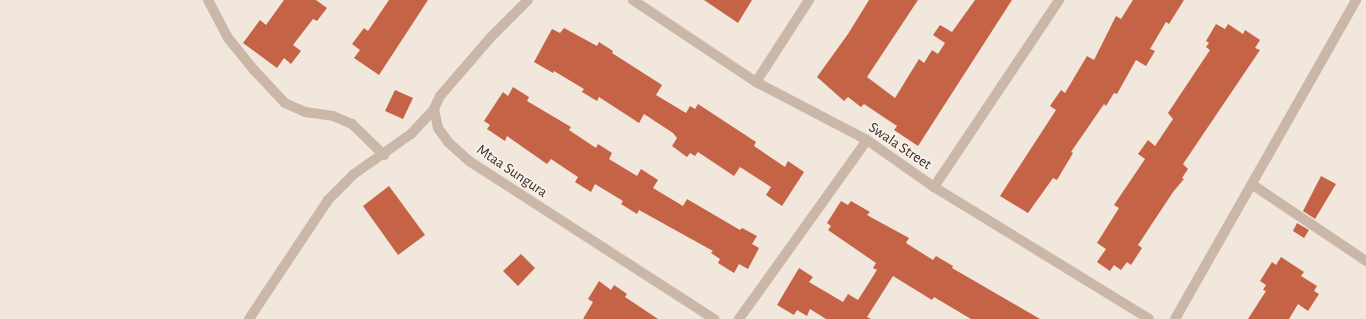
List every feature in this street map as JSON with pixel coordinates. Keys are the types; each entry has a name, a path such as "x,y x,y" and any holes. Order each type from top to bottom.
{"street":[{"path":"208,0 228,38 254,70 285,103 305,112 333,116 352,124 384,155"},
{"path":"249,319 328,200 354,174 384,155 411,134 434,108 440,96 457,76 528,0"},
{"name":"Swala Street","path":"633,0 756,82 867,140 934,187 1150,319"},
{"path":"756,82 809,0"},
{"path":"934,187 1059,0"},
{"path":"1175,319 1253,185 1356,0"},
{"name":"Mtaa Sungura","path":"434,108 438,128 448,142 469,161 714,319"},
{"path":"740,319 867,140"},
{"path":"1253,185 1366,261"}],"building":[{"path":"284,0 316,0 327,8 317,21 313,19 293,45 301,51 291,64 284,58 277,68 243,43 260,20 266,25"},
{"path":"389,0 428,0 379,75 354,58 360,50 352,44 364,28 368,31"},
{"path":"704,0 752,0 738,23"},
{"path":"869,0 918,0 867,77 895,98 919,59 924,63 932,50 938,54 945,43 933,35 940,25 952,32 975,0 1012,0 918,146 894,130 897,126 864,104 861,107 848,97 844,101 817,77 848,34"},
{"path":"1133,0 1184,0 1169,24 1166,22 1150,49 1155,51 1146,66 1136,60 1117,94 1114,93 1106,106 1104,104 1071,152 1073,153 1057,180 1053,178 1028,213 1000,196 1056,110 1050,106 1061,90 1065,93 1087,56 1094,60 1116,16 1121,19"},
{"path":"1216,24 1225,29 1228,24 1243,34 1245,30 1260,40 1255,48 1260,50 1183,164 1188,169 1182,178 1184,179 1173,192 1138,245 1142,248 1131,265 1127,262 1121,270 1114,265 1110,271 1097,262 1106,249 1097,243 1119,208 1114,205 1145,159 1138,154 1148,140 1155,146 1173,119 1168,113 1210,50 1206,47 1209,43 1206,41"},
{"path":"564,28 597,46 599,42 613,51 612,53 662,85 656,95 686,113 690,106 695,109 698,104 756,142 754,146 785,167 788,161 804,172 782,206 766,195 771,187 740,167 734,176 698,152 695,156 690,153 687,157 672,146 677,138 673,133 644,114 639,123 599,97 597,101 582,92 584,89 554,71 553,73 534,62 552,29 560,33"},
{"path":"513,87 529,97 527,101 571,127 569,130 596,148 598,144 612,153 609,159 637,176 641,169 658,180 653,188 683,206 687,199 740,230 742,228 757,236 752,244 759,248 748,269 739,264 734,273 718,263 720,259 711,253 713,251 639,210 637,214 621,204 623,201 595,184 591,192 575,182 578,177 551,159 547,164 507,136 505,141 487,129 490,125 484,121 503,92 508,96"},
{"path":"395,90 413,98 403,119 385,111"},
{"path":"1321,176 1336,184 1315,219 1303,211"},
{"path":"389,186 425,235 398,255 363,206"},
{"path":"841,201 848,205 851,201 870,212 867,215 909,238 906,243 933,260 936,256 953,266 952,268 1040,319 971,319 934,297 932,300 893,276 867,317 871,319 826,319 810,309 807,316 797,310 794,315 777,305 799,268 813,277 809,282 843,302 848,294 858,300 877,270 873,268 876,263 828,230 831,226 827,223"},
{"path":"1297,223 1309,230 1304,238 1293,231"},
{"path":"521,254 535,268 518,286 503,271"},
{"path":"1281,257 1304,272 1301,276 1317,286 1314,291 1319,294 1308,311 1298,304 1289,319 1248,319 1266,291 1263,290 1266,285 1260,281 1272,262 1276,265"},
{"path":"599,281 611,290 614,285 627,294 625,297 658,319 583,319 593,302 588,299"}]}
